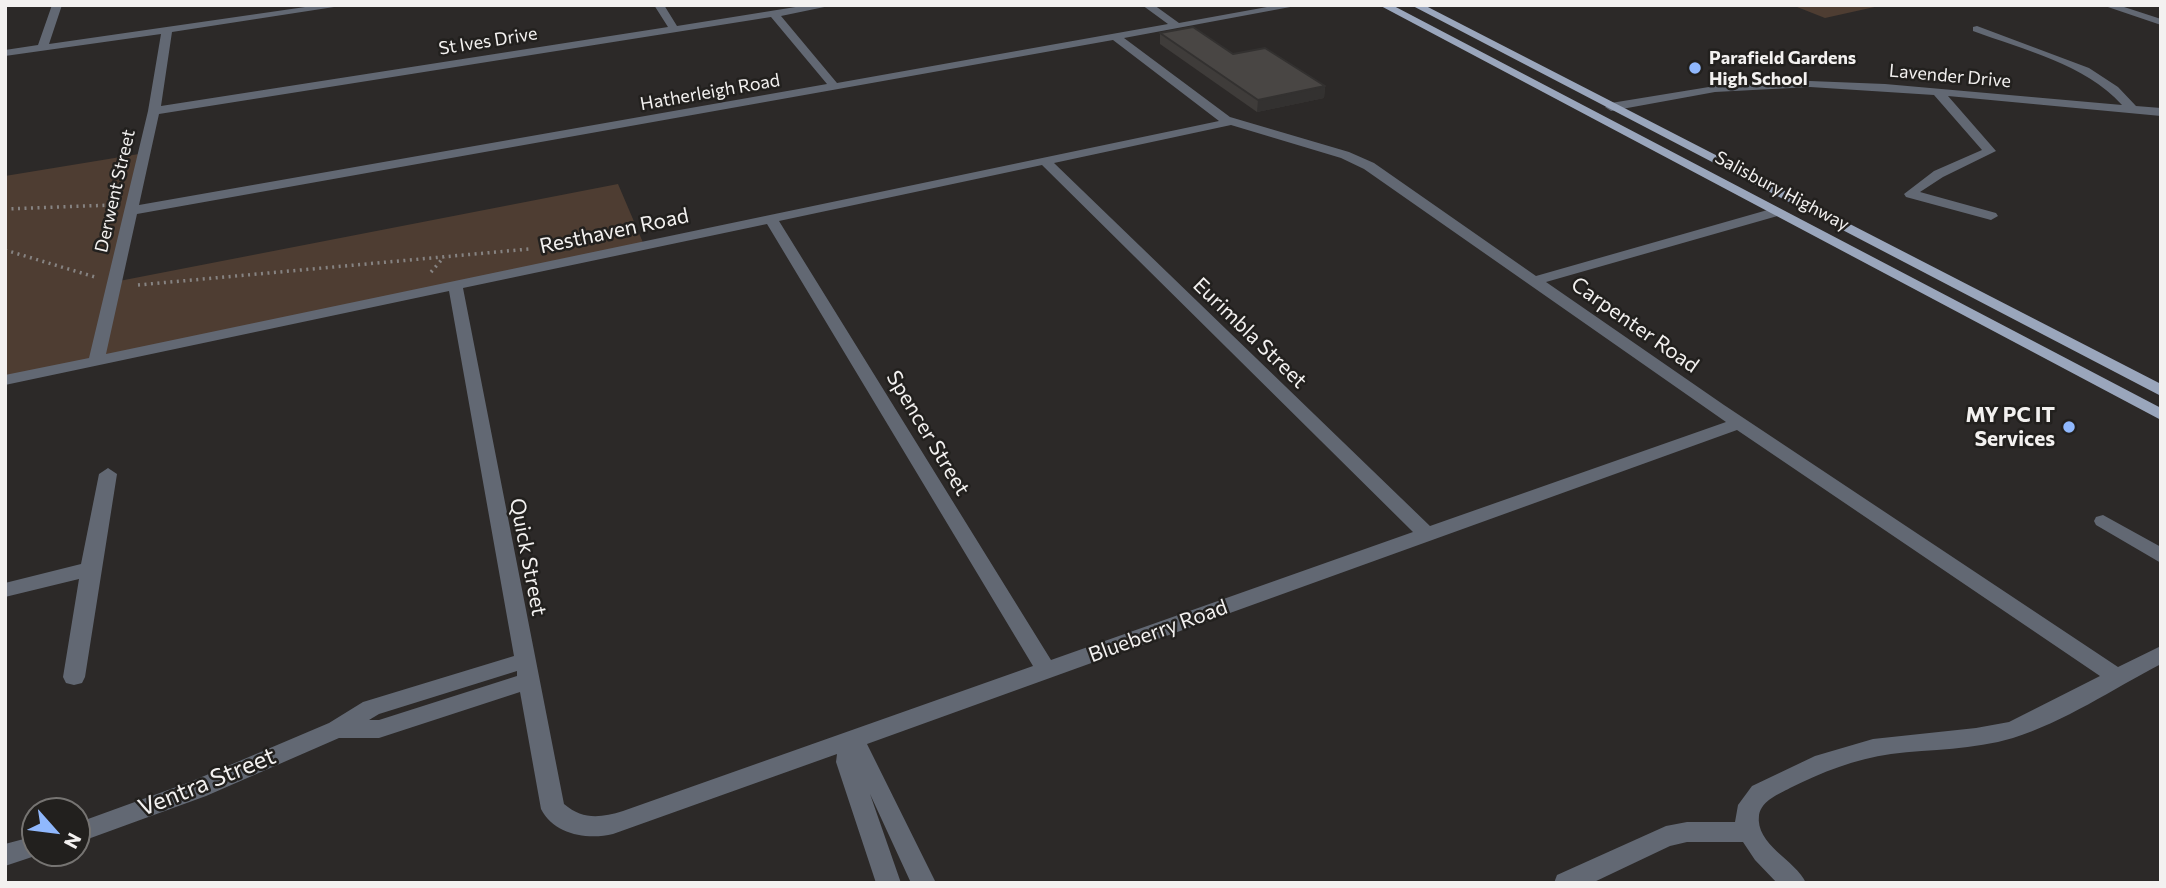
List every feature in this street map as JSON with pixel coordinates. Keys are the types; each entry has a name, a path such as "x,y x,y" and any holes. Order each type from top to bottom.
{"main road":[{"name":"Salisbury Highway","path":"1384,5 2161,415"},
{"name":"Salisbury Highway","path":"1416,5 2161,391"},
{"path":"1588,112 1611,107"},
{"path":"1776,212 1800,204"}],"street":[{"path":"42,47 57,5"},
{"path":"5,53 342,5"},
{"path":"659,5 674,29"},
{"name":"St Ives Drive","path":"154,111 829,5"},
{"path":"1147,5 1179,27"},
{"name":"Hatherleigh Road","path":"130,211 1296,5"},
{"path":"2107,5 2161,22"},
{"path":"774,14 836,88"},
{"name":"Derwent Street","path":"96,360 154,111 167,29"},
{"path":"1977,29 2085,70 2114,89 2132,109"},
{"name":"Carpenter Road","path":"1117,38 1230,122 1360,160 1739,423 2117,677"},
{"name":"Lavender Drive","path":"1611,107 1715,89 1839,85 2161,112"},
{"path":"1938,92 1990,151 1967,163 1940,170 1923,181 1911,194 1991,216"},
{"name":"Resthaven Road","path":"5,380 1230,122"},
{"name":"Eurimbla Street","path":"1045,161 1426,535"},
{"path":"1534,281 1776,212"},
{"name":"Spencer Street","path":"771,219 1047,671"},
{"name":"Quick Street","path":"455,285 553,809 575,825"},
{"name":"Blueberry Road","path":"575,825 590,828 611,826 1739,423"},
{"path":"74,677 108,474"},
{"path":"2103,521 2161,556"},
{"path":"5,590 90,569"},
{"path":"1794,883 1760,850 1750,832 1746,812 1750,802 1760,793 1834,757 1890,745 1997,735 2028,724 2161,654"},
{"name":"Ventra Street","path":"91,828 198,789 337,729 379,729 526,671"},
{"path":"850,740 847,762 888,883"},
{"path":"850,740 863,755 924,883"},
{"path":"1566,883 1666,836 1687,832 1750,832"}],"path":[{"path":"5,209 114,205 130,211"},
{"path":"138,285 539,248"},
{"path":"5,250 114,282"}],"shaded area":[{"path":"1792,5 1877,5 1879,6 1825,18"},
{"path":"145,153 114,282 618,184 644,245 5,380 5,176"}],"building":[{"path":"1193,27 1233,54 1265,48 1325,86 1258,100 1160,33"}],"place":[{"name":"Parafield Gardens High School","path":"1695,68"},
{"name":"MY PC IT Services","path":"2069,427"}]}
